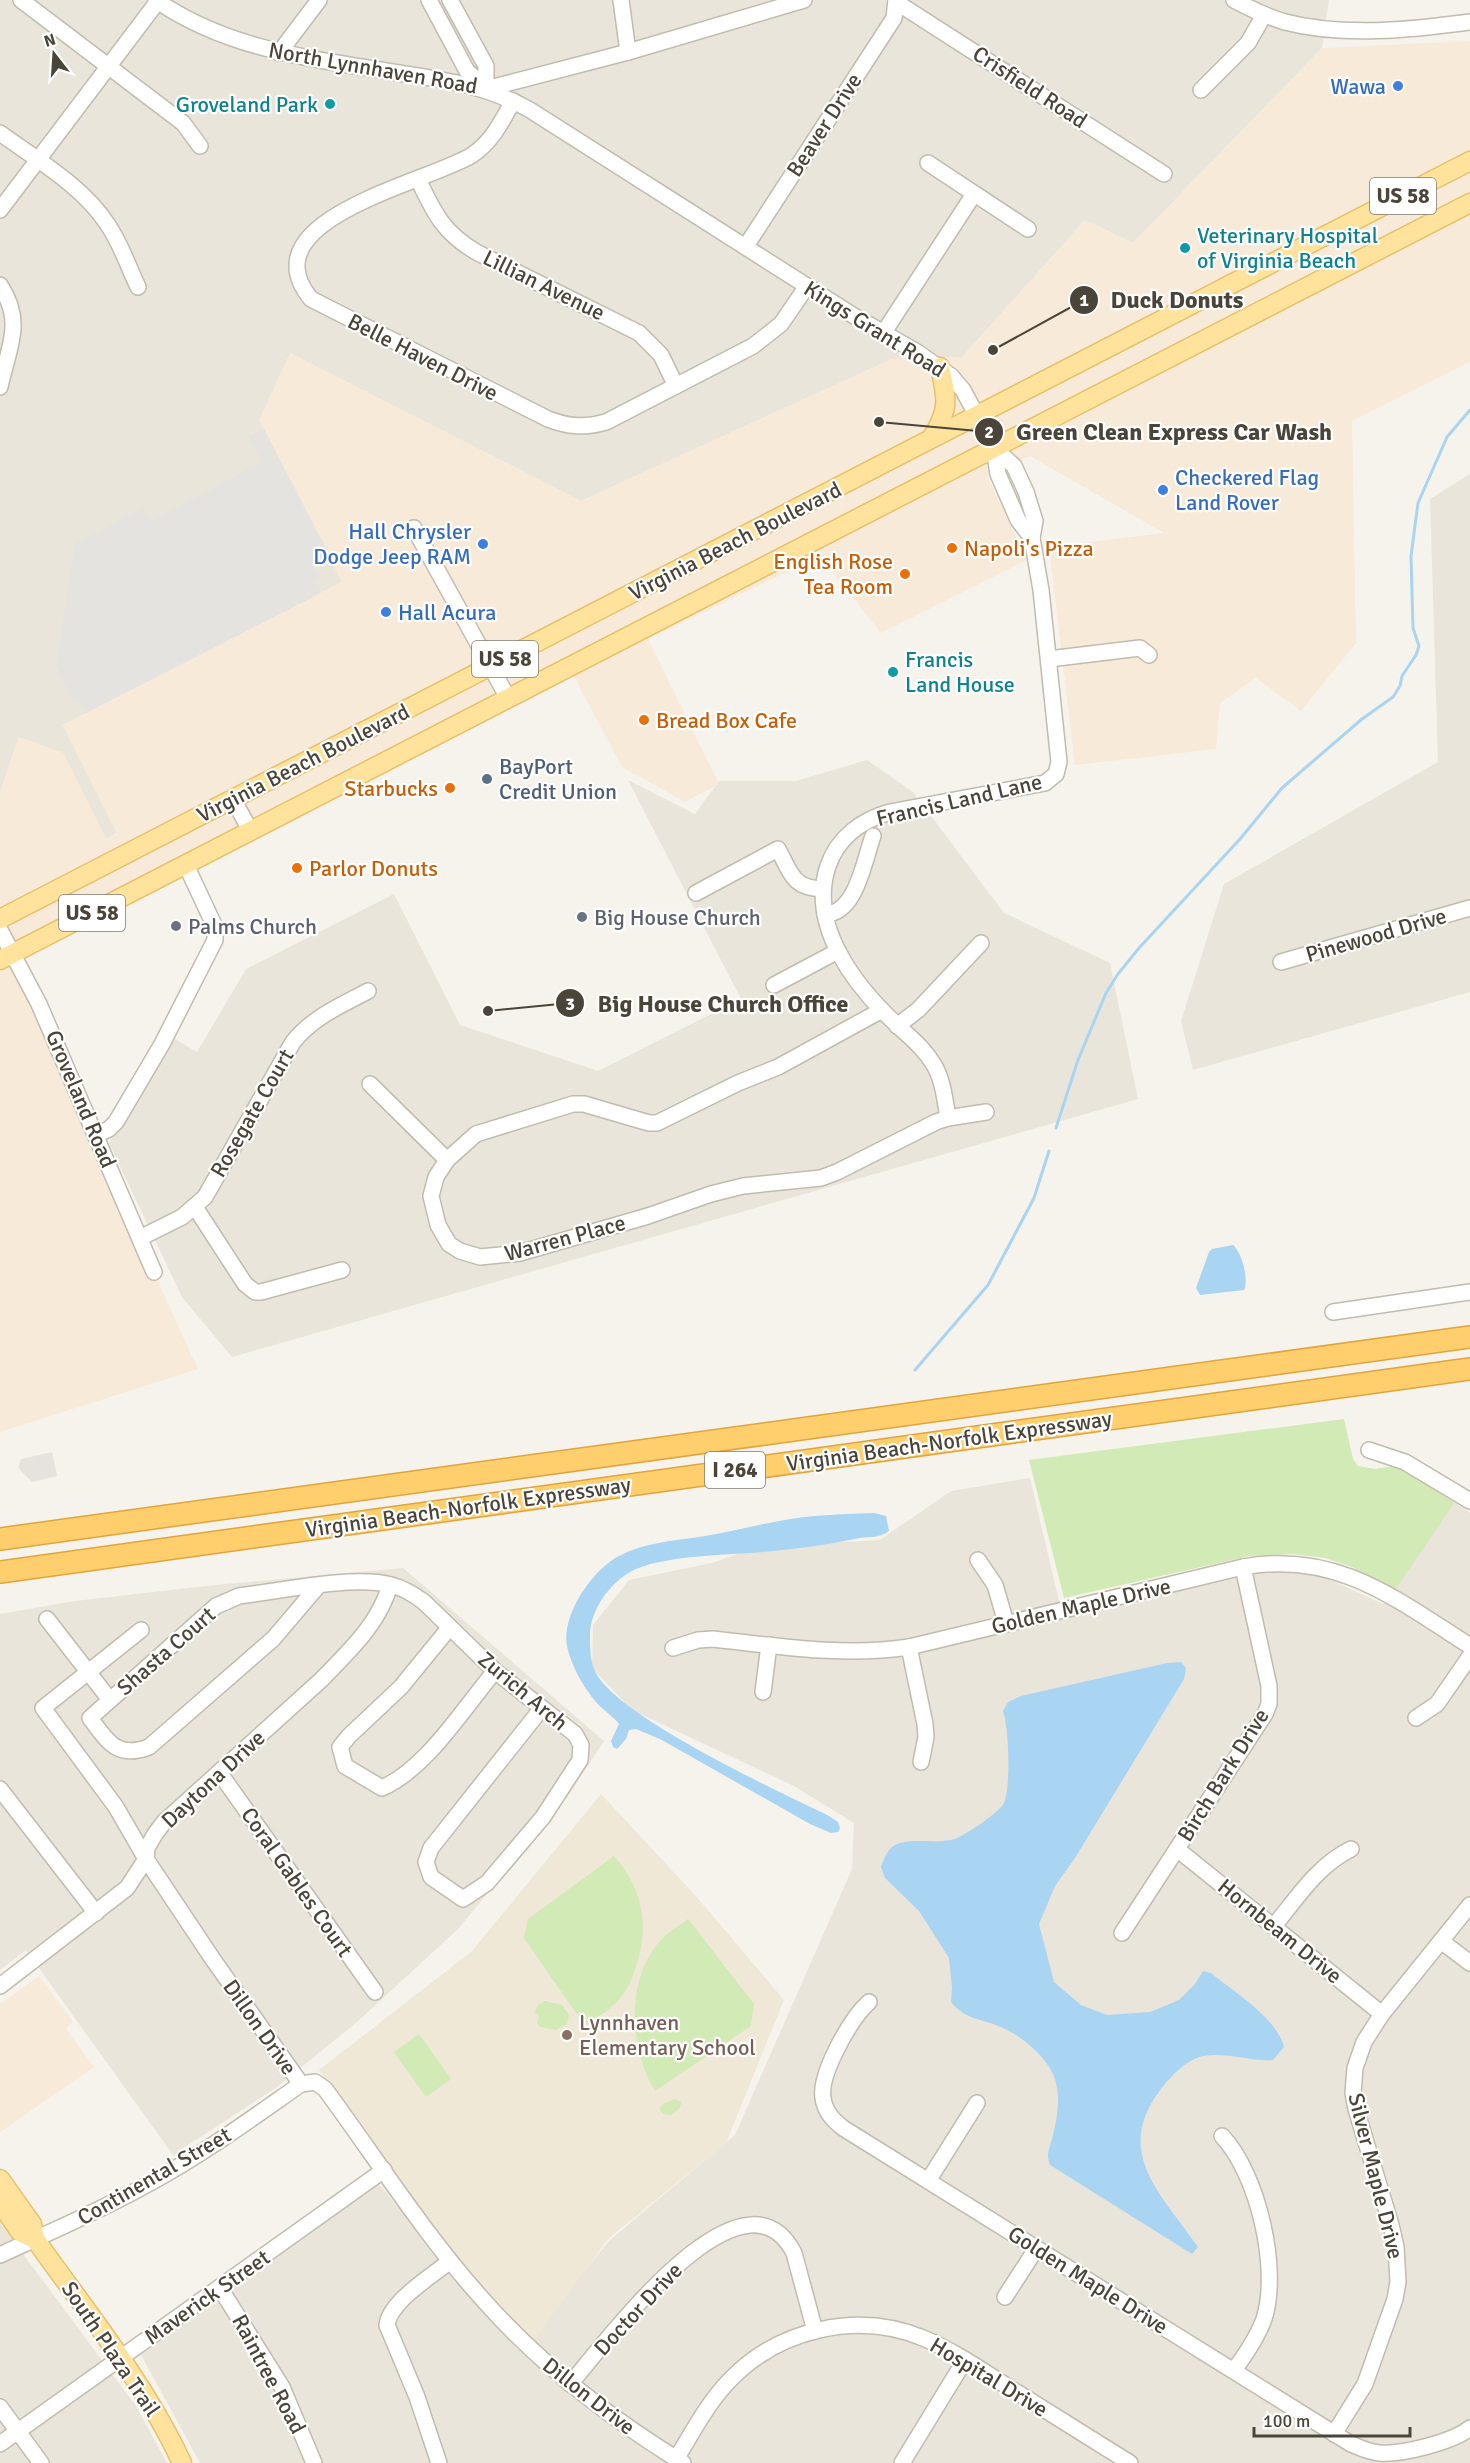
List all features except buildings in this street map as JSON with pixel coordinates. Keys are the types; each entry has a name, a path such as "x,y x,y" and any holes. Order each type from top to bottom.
{"highway":[{"name":"Virginia Beach-Norfolk Expressway","path":"0,1539 1470,1336"},
{"name":"Virginia Beach-Norfolk Expressway","path":"0,1572 1470,1369"}],"main road":[{"name":"Virginia Beach Boulevard","path":"0,919 1470,161"},
{"name":"Virginia Beach Boulevard","path":"6,957 1470,203"},
{"path":"930,441 946,410 940,367"},
{"name":"South Plaza Trail","path":"0,2179 32,2224 35,2239 120,2359 159,2419 182,2463"},
{"name":"South Plaza Trail","path":"0,2203 20,2232 35,2239"}],"street":[{"path":"21,0 183,123 200,146"},
{"path":"279,53 319,0"},
{"name":"Kings Grant Road","path":"429,0 467,71 486,89 513,101 884,332 940,367 957,383 978,415 994,448 1012,463 1026,492 1035,520 1032,538 1041,590 1055,717"},
{"path":"450,0 486,66 486,89"},
{"path":"621,0 628,52"},
{"name":"North Lynnhaven Road","path":"157,1 213,32 279,53 486,89 628,52 804,0"},
{"path":"1234,0 1264,15 1307,26 1340,29 1396,29 1470,22"},
{"path":"0,210 157,1"},
{"name":"Crisfield Road","path":"896,1 1164,174"},
{"name":"Beaver Drive","path":"746,246 894,18 896,1"},
{"path":"1201,90 1248,43 1264,15"},
{"name":"Belle Haven Drive","path":"513,101 485,146 456,164 361,202 335,216 308,239 300,250 297,270 303,289 311,299 548,419 566,426 587,426 606,422 753,346 773,332 794,309 807,286"},
{"path":"0,133 81,194 95,208 116,237 138,287"},
{"path":"928,163 1028,229"},
{"name":"Lillian Avenue","path":"418,179 433,212 454,237 478,253 639,333 661,355 676,386"},
{"path":"884,332 974,194"},
{"path":"0,285 10,304 14,329 13,344 0,387"},
{"path":"414,528 508,698"},
{"path":"1049,659 1140,648 1149,655"},
{"name":"Francis Land Lane","path":"948,1118 944,1093 935,1066 915,1040 897,1026 864,989 838,951 825,914 823,888 827,868 835,850 854,828 868,819 890,812 1045,783 1058,769 1055,717"},
{"path":"233,800 251,832"},
{"path":"825,914 838,911 850,901 873,836"},
{"path":"696,893 778,849 799,884 810,888 823,888"},
{"path":"96,1135 109,1129 116,1122 162,1044 215,940 215,927 186,865"},
{"name":"Pinewood Drive","path":"1281,962 1470,908"},
{"name":"Groveland Road","path":"0,930 6,957 39,1004 154,1272"},
{"path":"897,1026 918,1010 981,943"},
{"path":"774,985 838,951"},
{"name":"Rosegate Court","path":"140,1238 182,1217 195,1207 208,1192 292,1042 310,1023 368,991"},
{"name":"Warren Place","path":"882,1010 777,1067 738,1083 657,1123 649,1123 597,1106 573,1104 476,1134 447,1161 436,1177 431,1196 438,1225 445,1239 460,1251 480,1257 520,1253 605,1229 711,1194 762,1184 821,1178 948,1118 986,1112"},
{"path":"370,1084 447,1161"},
{"path":"195,1207 245,1284 255,1292 342,1270"},
{"path":"1333,1312 1470,1292"},
{"path":"1369,1450 1405,1462 1470,1502"},
{"path":"978,1560 994,1585 1006,1623"},
{"name":"Golden Maple Drive","path":"674,1648 698,1640 713,1639 865,1652 909,1647 1261,1564 1301,1564 1346,1574 1383,1591 1470,1646"},
{"name":"Birch Bark Drive","path":"1122,1933 1265,1714 1269,1704 1269,1686 1243,1567"},
{"name":"Shasta Court","path":"319,1586 273,1639 149,1747 133,1753 118,1750 90,1718 216,1606 227,1600 239,1596 319,1586 363,1582 390,1585"},
{"name":"Zurich Arch","path":"390,1585 424,1602 495,1671 542,1708 578,1738 581,1744 580,1760 543,1817 487,1883 463,1899 431,1876 426,1862 431,1848 542,1708"},
{"name":"Daytona Drive","path":"0,1986 127,1888 146,1858 147,1848 164,1822 321,1680 346,1654 380,1612 390,1585"},
{"path":"47,1619 110,1700"},
{"path":"450,1627 401,1687 340,1747 345,1766 382,1788 408,1774 420,1763 495,1671"},
{"name":"Dillon Drive","path":"141,1630 43,1708 116,1807 146,1858 212,1958 301,2084 315,2082 325,2089 450,2261 513,2333 570,2384 644,2439 679,2461"},
{"path":"763,1692 769,1645"},
{"path":"909,1647 926,1730 925,1750 921,1762"},
{"path":"1416,1718 1437,1704 1470,1656"},
{"name":"Coral Gables Court","path":"219,1772 375,1992"},
{"path":"0,1789 96,1913"},
{"name":"Hornbeam Drive","path":"1177,1849 1382,2014"},
{"path":"1274,1926 1318,1872 1329,1862 1351,1850"},
{"name":"Silver Maple Drive","path":"1334,2434 1365,2384 1395,2299 1398,2282 1396,2247 1353,2093 1359,2052 1382,2014 1470,1905"},
{"path":"1442,1941 1470,1963"},
{"name":"Golden Maple Drive","path":"869,2002 847,2029 825,2076 822,2096 824,2105 829,2114 843,2128 1334,2434 1365,2450 1395,2452 1457,2436 1470,2428"},
{"name":"Continental Street","path":"0,2255 89,2216 171,2171 301,2084"},
{"path":"928,2181 977,2103"},
{"path":"1222,2136 1237,2154 1251,2190 1262,2227 1269,2276 1268,2302 1264,2319 1248,2351 1233,2370"},
{"name":"Maverick Street","path":"0,2444 384,2170"},
{"name":"Doctor Drive","path":"570,2384 652,2288 670,2271 714,2238 739,2225 761,2225 774,2230 789,2244 794,2253 815,2331"},
{"path":"1005,2297 1036,2249"},
{"path":"439,2463 417,2397 387,2325 388,2317 395,2305 450,2261"},
{"name":"Raintree Road","path":"220,2288 282,2387 314,2463"},
{"name":"Hospital Drive","path":"679,2461 714,2398 741,2369 774,2346 815,2331 862,2325 893,2329 923,2338 965,2360 1130,2463"},
{"path":"903,2463 965,2360"},
{"path":"0,2407 41,2463"}],"shaded area":[{"path":"0,0 1329,0 1322,48 1133,243 1085,220 962,357 892,359 581,501 290,353 313,522 342,582 63,725 117,833 106,839 63,753 19,737 0,792"},
{"path":"1470,41 1470,362 1352,421 1356,643 1301,711 1256,678 1220,703 1216,749 1075,765 1049,547 1164,533 1030,456 987,476 1027,560 881,633 820,556 648,639 719,784 685,802 622,767 573,675 5,948 198,1369 0,1432 0,792 19,737 63,753 106,839 117,834 63,725 342,582 259,420 290,353 581,501 892,359 962,357 1085,220 1133,243 1322,48"},
{"path":"264,429 329,554 312,563 320,579 316,581 321,593 86,713 80,701 75,703 56,667 75,544 143,507 150,521 262,462 249,436"},
{"path":"1470,474 1470,992 1193,1070 1181,1021 1224,884 1438,762 1430,499"},
{"path":"867,760 913,792 1004,913 1110,963 1138,1099 232,1357 182,1297 109,1143 173,1038 197,1052 246,969 394,894 460,1025 598,1071 741,999 628,780 695,814 719,781 796,781"},
{"path":"52,1452 57,1476 32,1482 18,1468 21,1459"},
{"path":"1030,1478 1063,1618 1272,1570 1315,1573 1383,1604 1449,1499 1470,1513 1470,2463 200,2463 141,2355 378,2183 518,2350 610,2240 735,2135 852,1869 854,1823 792,1785 632,1710 592,1668 593,1625 629,1580 712,1563 760,1546 880,1540 951,1491"},
{"path":"403,1568 604,1741 566,1799 458,1929 357,2022 277,2087 173,2155 26,1950 0,1970 0,1614 75,1601 215,1585"},
{"name":"Lynnhaven Elementary School","path":"601,1794 695,1895 784,2000 726,2143 609,2238 532,2342 461,2266 319,2070 472,1951"},
{"path":"39,1976 73,2022 66,2027 68,2032 94,2067 0,2132 0,2004"},
{"path":"0,2223 136,2406 167,2463 0,2463"}],"green space":[{"path":"1344,1419 1353,1459 1358,1466 1375,1469 1399,1465 1454,1503 1395,1590 1352,1567 1325,1558 1293,1554 1249,1556 1064,1598 1029,1460"},
{"path":"614,1856 637,1893 643,1920 641,1948 633,1976 624,1993 609,2009 585,2026 524,1938 528,1919"},
{"path":"688,1919 754,2004 751,2026 655,2091 646,2074 636,2034 637,1993 650,1955 665,1936"},
{"path":"545,2001 562,2005 569,2015 567,2024 556,2030 540,2027 537,2023 539,2016 535,2012 537,2006"},
{"path":"419,2034 451,2079 426,2097 394,2052"},
{"path":"675,2099 681,2102 680,2108 671,2115 663,2114 660,2110 661,2105"}],"water":[{"path":"1233,1245 1244,1266 1246,1279 1244,1290 1200,1295 1196,1288 1209,1252 1212,1249"},
{"path":"874,1513 886,1516 889,1531 885,1534 810,1547 676,1559 643,1566 622,1577 608,1591 597,1608 591,1626 592,1662 595,1671 609,1689 633,1709 701,1751 829,1816 838,1822 840,1828 838,1832 831,1833 810,1824 660,1739 636,1729 629,1730 626,1739 617,1749 613,1747 611,1741 619,1724 596,1702 578,1676 567,1646 566,1634 574,1607 581,1594 609,1562 638,1548 658,1543 791,1519"},
{"path":"1181,1662 1186,1668 1184,1679 1075,1858 1055,1886 1039,1924 1054,1982 1081,2005 1107,2015 1150,2012 1179,2000 1195,1984 1203,1971 1211,1973 1254,2006 1280,2036 1284,2047 1273,2060 1213,2055 1192,2060 1180,2068 1165,2084 1147,2112 1141,2133 1142,2153 1148,2172 1170,2209 1198,2247 1192,2254 1050,2165 1048,2152 1058,2109 1057,2086 1052,2071 1034,2049 1018,2037 956,2008 951,2002 949,1958 919,1911 885,1878 881,1867 888,1852 896,1844 951,1840 980,1825 1001,1807 1008,1784 1008,1743 1003,1711 1008,1702 1021,1696 1167,1663"}],"waterway":[{"path":"1056,1128 1078,1060 1106,993 1118,974 1139,948 1240,839 1282,788 1362,719 1393,697 1400,686 1402,676 1416,655 1419,646 1413,628 1411,556 1418,503 1447,437 1470,410"},
{"path":"915,1370 988,1285 1034,1198 1049,1151"}],"place":[{"name":"Wawa","path":"1398,86"},
{"name":"Groveland Park","path":"330,104"},
{"name":"Veterinary Hospital of Virginia Beach","path":"1185,248"},
{"name":"Duck Donuts","path":"993,350"},
{"name":"Green Clean Express Car Wash","path":"879,422"},
{"name":"Checkered Flag Land Rover","path":"1163,490"},
{"name":"Hall Chrysler Dodge Jeep RAM","path":"483,544"},
{"name":"Napoli's Pizza","path":"952,548"},
{"name":"English Rose Tea Room","path":"905,574"},
{"name":"Hall Acura","path":"386,612"},
{"name":"Francis Land House","path":"893,672"},
{"name":"Bread Box Cafe","path":"644,720"},
{"name":"BayPort Credit Union","path":"487,779"},
{"name":"Starbucks","path":"450,788"},
{"name":"Parlor Donuts","path":"297,868"},
{"name":"Big House Church","path":"582,917"},
{"name":"Palms Church","path":"176,926"},
{"name":"Big House Church Office","path":"488,1011"},
{"name":"Lynnhaven Elementary School","path":"567,2035"}]}
